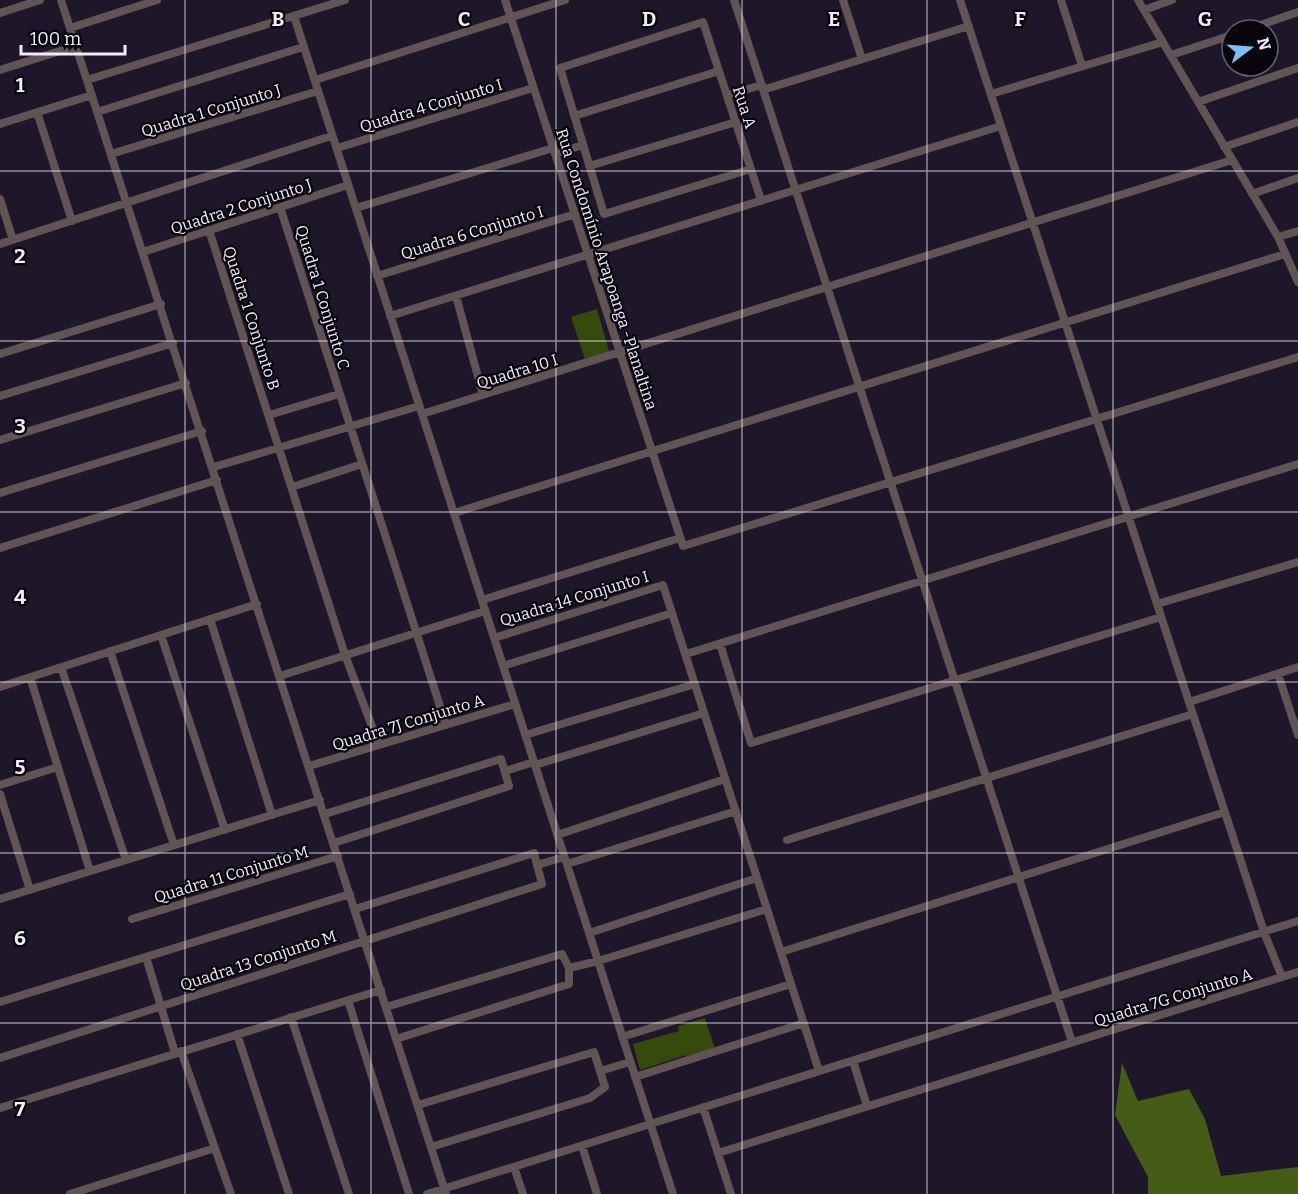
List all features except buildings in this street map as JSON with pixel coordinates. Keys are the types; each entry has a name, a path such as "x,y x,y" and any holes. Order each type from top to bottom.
{"street":[{"path":"0,13 40,0"},
{"path":"61,0 218,480 445,1191"},
{"path":"70,28 157,0"},
{"path":"87,80 345,0"},
{"name":"Rua Condomínio Arapoanga -Planaltina","path":"505,0 683,546 891,482"},
{"path":"315,80 565,0"},
{"path":"734,0 1072,1042"},
{"path":"843,0 862,59"},
{"path":"960,0 1264,932 1282,978"},
{"path":"1061,0 1082,66"},
{"path":"1138,0 1278,237 1298,282"},
{"path":"1144,9 1172,0"},
{"path":"1280,18 1298,12"},
{"path":"294,16 673,1194"},
{"name":"Rua A","path":"574,116 560,68 704,22 761,201"},
{"path":"727,95 763,87 969,27"},
{"path":"1171,55 1220,39"},
{"path":"991,94 1163,42"},
{"path":"0,70 76,45"},
{"name":"Quadra 1 Conjunto J","path":"97,112 303,47"},
{"path":"1198,102 1298,68"},
{"path":"719,71 574,116 604,214 751,169"},
{"name":"Quadra 4 Conjunto I","path":"336,148 534,88"},
{"name":"Quadra 1 Conjunto J","path":"111,154 318,91"},
{"path":"0,124 92,95"},
{"path":"38,112 72,221"},
{"path":"590,166 736,122"},
{"path":"1224,147 1298,122"},
{"path":"390,316 1001,126"},
{"path":"0,244 332,136"},
{"path":"356,208 554,151 583,145"},
{"name":"Quadra 10 I","path":"422,414 1232,160"},
{"path":"1252,194 1298,178"},
{"name":"Quadra 2 Conjunto J","path":"142,252 348,185"},
{"path":"0,200 13,240"},
{"name":"Quadra 1 Conjunto C","path":"280,207 446,725"},
{"name":"Quadra 6 Conjunto I","path":"378,276 575,214"},
{"name":"Quadra 1 Conjunto B","path":"209,230 345,656 379,745"},
{"path":"1278,237 1298,231"},
{"path":"454,513 1285,254"},
{"path":"456,296 483,395"},
{"path":"0,354 160,304"},
{"path":"0,396 173,343"},
{"path":"891,482 1298,357"},
{"path":"0,440 186,383"},
{"path":"269,415 339,394"},
{"path":"213,468 419,406"},
{"path":"0,493 202,431"},
{"path":"292,487 362,464"},
{"path":"686,654 1298,464"},
{"path":"0,548 218,480"},
{"path":"482,600 680,537"},
{"path":"1157,604 1298,562"},
{"name":"Quadra 14 Conjunto I","path":"494,638 663,585 672,614"},
{"path":"0,687 257,604"},
{"path":"280,676 485,611"},
{"path":"503,666 672,614 819,1071"},
{"path":"720,644 752,743 1161,617"},
{"path":"210,619 272,815"},
{"path":"161,635 225,830"},
{"path":"110,651 174,845"},
{"path":"61,667 126,860"},
{"path":"1189,702 1298,668"},
{"path":"1278,674 1298,735"},
{"path":"30,677 90,871"},
{"path":"525,735 695,684"},
{"name":"Quadra 7J Conjunto A","path":"309,766 515,704"},
{"path":"505,771 704,713"},
{"path":"788,840 1193,714"},
{"path":"325,814 501,759 505,771 509,786 334,843"},
{"path":"0,785 58,767"},
{"path":"557,835 725,779"},
{"path":"0,794 30,890"},
{"path":"0,899 320,800"},
{"path":"355,909 534,853 537,865 566,861 735,811"},
{"path":"781,952 1225,812"},
{"name":"Quadra 11 Conjunto M","path":"132,919 338,856"},
{"name":"Quadra 13 Conjunto M","path":"0,1058 542,884 537,865"},
{"path":"589,933 757,878"},
{"path":"0,1002 350,894"},
{"path":"569,968 767,909"},
{"path":"427,1194 445,1191 514,1167 1298,921"},
{"path":"386,1007 562,954 569,968 569,984 396,1039"},
{"path":"146,957 160,1006 231,1194"},
{"name":"Quadra 7G Conjunto A","path":"718,1153 1298,972"},
{"path":"622,1036 791,984"},
{"path":"0,1108 381,990"},
{"path":"348,1000 410,1194"},
{"path":"291,1017 349,1194"},
{"path":"635,1077 804,1023"},
{"path":"237,1034 289,1194"},
{"path":"418,1105 594,1052 605,1087 590,1098 431,1148"},
{"path":"853,1060 867,1106"},
{"path":"600,1071 630,1062"},
{"path":"704,1107 731,1194"},
{"path":"582,1146 597,1194"},
{"path":"70,1194 215,1148"},
{"path":"514,1167 523,1194"}],"green space":[{"path":"597,309 609,351 585,359 571,317"},
{"path":"705,1018 715,1049 687,1058 686,1055 640,1070 633,1044 679,1031 678,1026"},
{"path":"1122,1063 1138,1101 1189,1089 1205,1119 1221,1176 1298,1167 1298,1194 1148,1194 1148,1177 1115,1115"}]}
